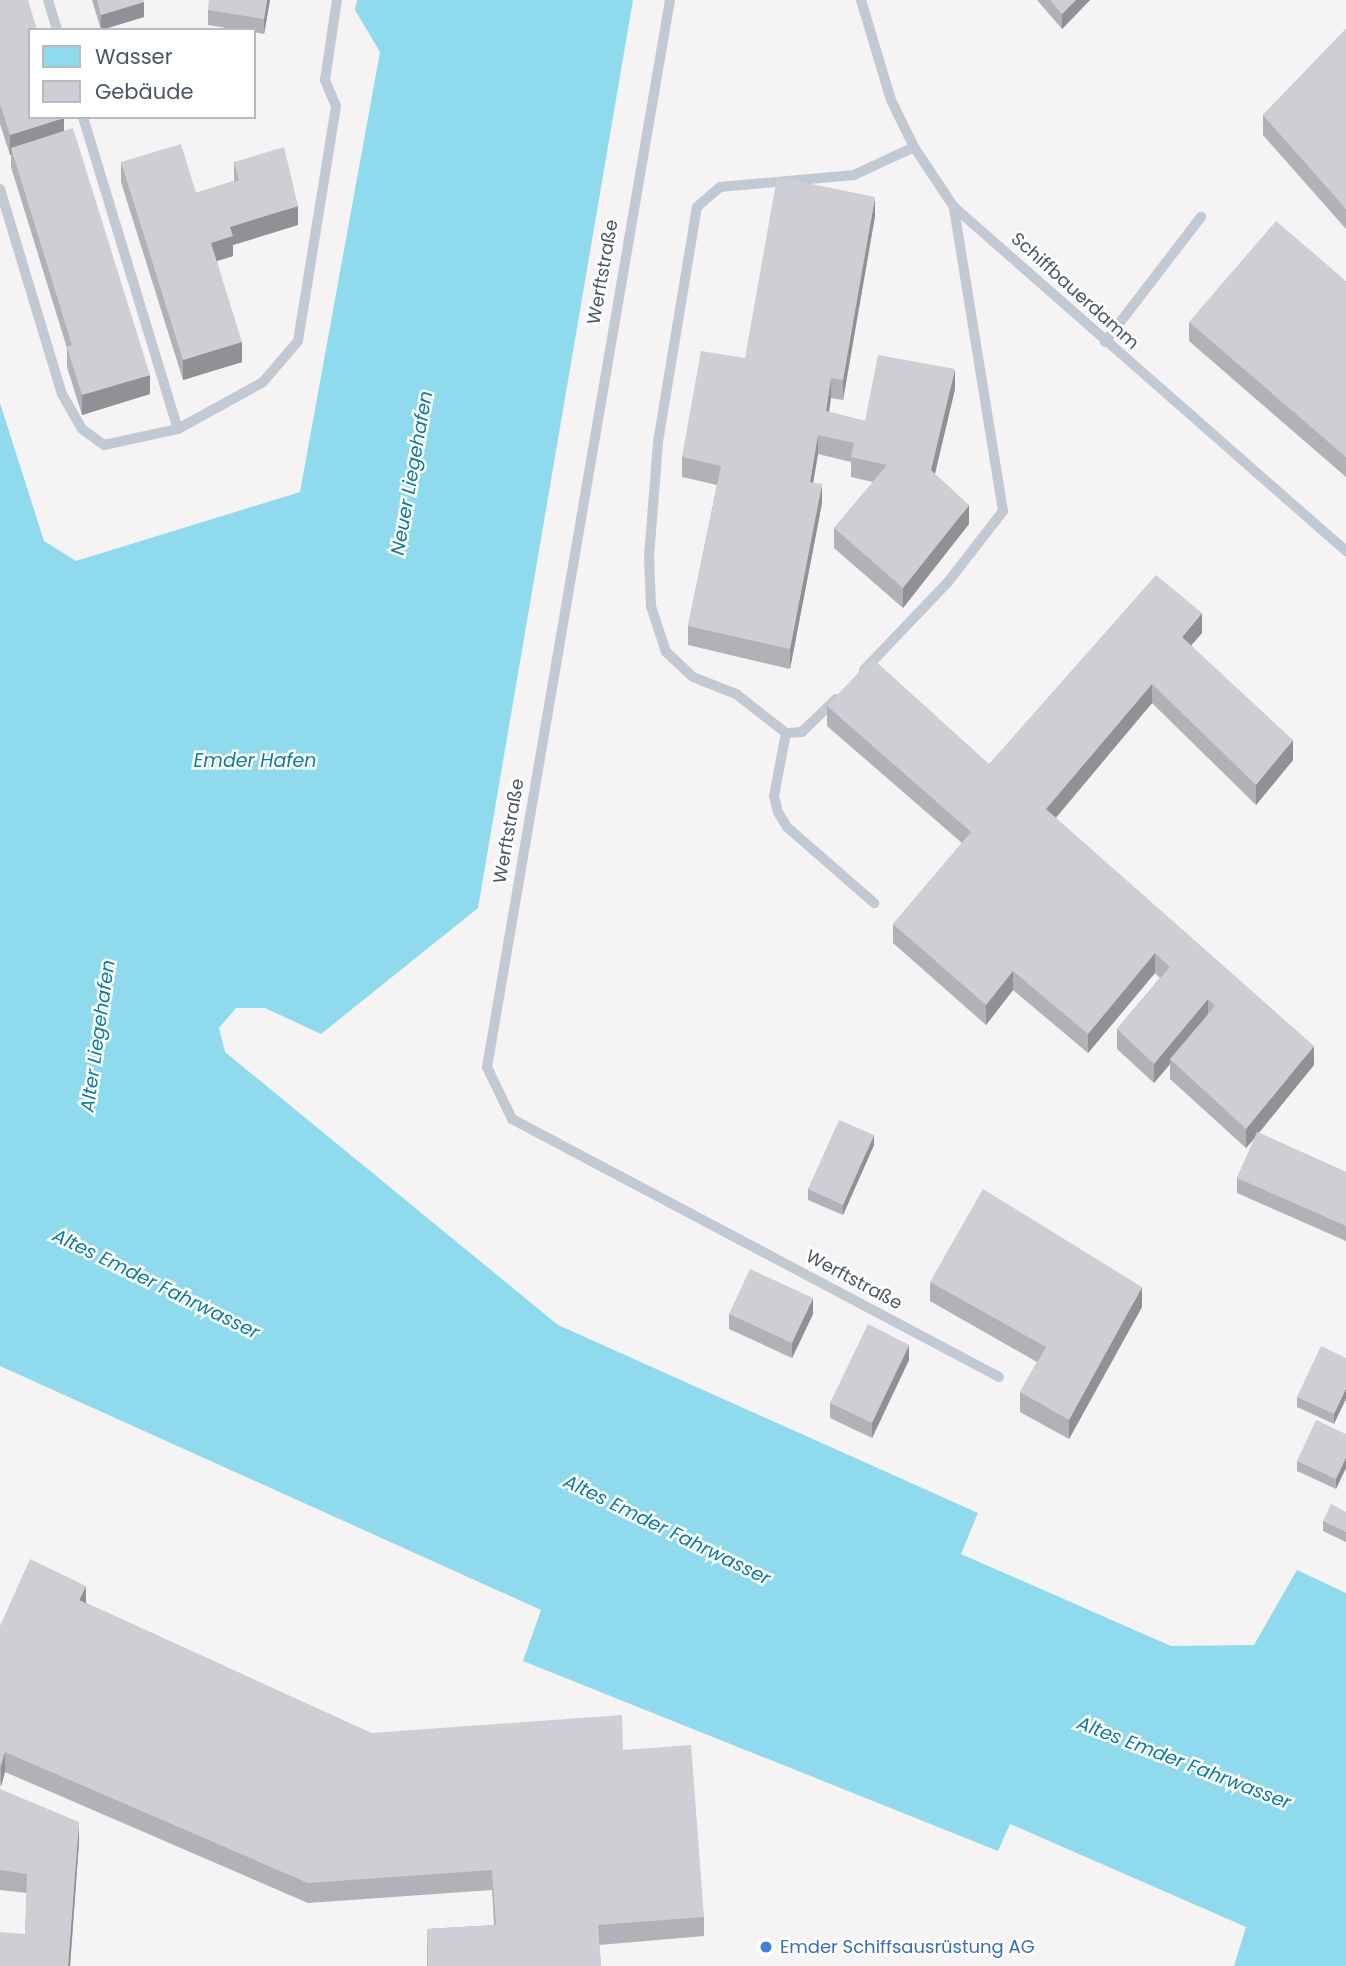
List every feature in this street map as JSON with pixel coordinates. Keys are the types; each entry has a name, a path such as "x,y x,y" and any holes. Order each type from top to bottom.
{"lane":[{"path":"48,0 56,28"},
{"path":"0,189 62,394 82,429 104,445 178,429 263,382 298,341 335,106 325,80 337,0"},
{"name":"Werftstraße","path":"670,0 487,1067 512,1118 999,1377"},
{"name":"Schiffbauerdamm","path":"861,0 874,54 914,146 954,207 1346,551"},
{"path":"84,119 178,429"},
{"path":"841,693 802,732 786,733 736,694 677,666 661,641 652,606 649,556 658,442 691,229 697,207 720,187 855,175 914,146"},
{"path":"850,684 948,582 1003,511 954,207"},
{"path":"1105,342 1201,217"},
{"path":"786,733 775,796 778,812 787,827 874,903"}],"water":[{"name":"Emder Hafen","path":"357,0 633,0 478,908 321,1034 265,1008 236,1008 219,1028 225,1052 558,1325 978,1513 961,1554 1171,1646 1254,1645 1297,1570 1346,1593 1346,1966 1234,1966 1246,1927 1010,1824 998,1851 523,1661 541,1610 0,1366 0,403 44,541 76,561 300,492 380,52 355,10"}],"building":[{"path":"0,0 28,0 36,28 28,28 28,119 61,119 10,135 0,104"},
{"path":"97,0 143,0 144,2 101,15"},
{"path":"209,0 267,0 264,19 208,10"},
{"path":"1050,0 1076,0 1062,14"},
{"path":"1346,29 1346,209 1263,115"},
{"path":"73,128 150,375 82,395 67,347 72,345 11,148"},
{"path":"181,144 196,193 239,180 234,162 284,147 298,206 230,227 233,236 211,243 242,342 183,360 121,162"},
{"path":"777,177 875,197 843,380 831,378 826,411 865,421 878,355 955,369 931,470 969,505 903,588 834,528 887,465 851,457 854,443 818,435 810,482 822,484 790,649 688,626 721,466 682,457 701,351 745,358"},
{"path":"1276,221 1346,281 1346,457 1189,322"},
{"path":"1156,575 1202,613 1182,637 1293,740 1256,785 1152,684 1046,809 1314,1046 1246,1129 1170,1059 1215,1006 1208,999 1154,1064 1117,1029 1170,967 1155,953 1088,1034 1013,971 986,1005 893,924 971,832 827,706 872,658 989,764"},
{"path":"839,1120 874,1135 843,1205 808,1189"},
{"path":"1257,1132 1346,1172 1346,1226 1237,1178"},
{"path":"983,1189 1142,1287 1069,1420 1020,1392 1046,1347 930,1282"},
{"path":"750,1269 813,1298 792,1343 729,1314"},
{"path":"868,1324 909,1345 872,1423 830,1403"},
{"path":"1321,1346 1346,1358 1346,1388 1334,1414 1297,1397"},
{"path":"1316,1420 1346,1434 1346,1457 1336,1479 1297,1461"},
{"path":"1331,1504 1346,1512 1346,1532 1323,1521"},
{"path":"30,1559 86,1586 79,1600 371,1733 622,1715 623,1750 691,1745 704,1917 598,1925 601,1966 428,1966 427,1929 496,1925 492,1870 308,1883 5,1752 0,1767 0,1626"},
{"path":"0,1789 79,1822 68,1966 0,1966 0,1932 25,1934 27,1874 0,1870"}],"place":[{"name":"Emder Schiffsausrüstung AG","path":"766,1947"}],"water label":[{"name":"Neuer Liegehafen","path":"412,473"},
{"name":"Alter Liegehafen","path":"98,1036"},
{"name":"Altes Emder Fahrwasser","path":"156,1284"},
{"name":"Altes Emder Fahrwasser","path":"667,1530"},
{"name":"Altes Emder Fahrwasser","path":"1184,1763"}]}
